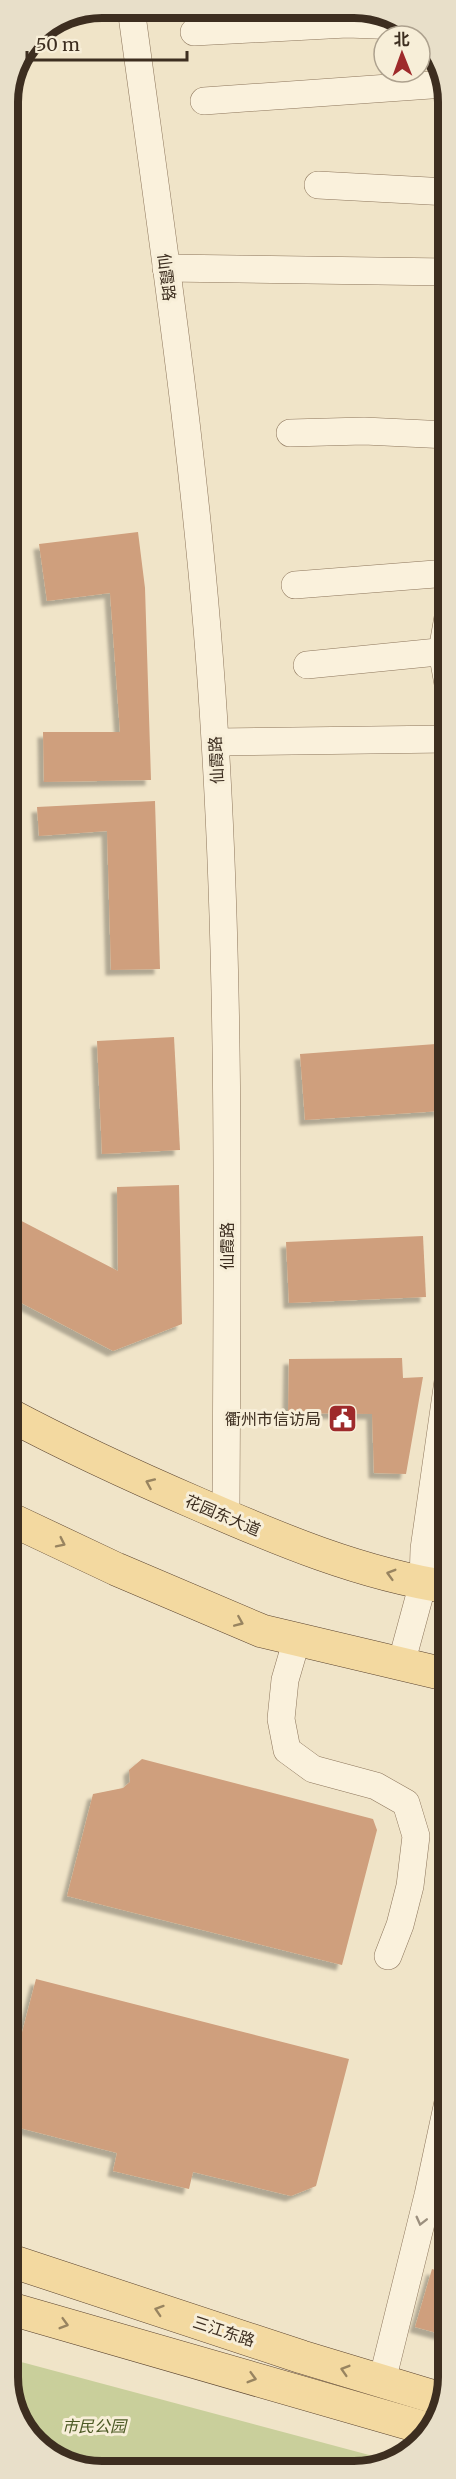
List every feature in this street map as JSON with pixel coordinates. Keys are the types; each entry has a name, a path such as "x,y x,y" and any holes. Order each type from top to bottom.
{"main road":[{"name":"花园东大道","path":"18,1419 84,1455 318,1554 435,1585"},
{"path":"18,1523 116,1569 251,1627 438,1673"},
{"name":"三江东路","path":"18,2263 435,2397"},
{"path":"18,2311 421,2427"}],"street":[{"name":"仙霞路","path":"132,18 166,268 202,567 216,742 228,1059 226,1517"},
{"path":"194,32 347,24 372,25"},
{"path":"204,101 436,85"},
{"path":"318,185 438,191"},
{"path":"166,268 438,272"},
{"path":"290,433 364,431 438,435"},
{"path":"295,585 438,574"},
{"path":"307,666 438,652"},
{"path":"216,742 438,739"},
{"path":"401,1664 435,1585 424,1550 438,1501"},
{"path":"297,1639 285,1680 281,1719 287,1750 313,1769 376,1786 406,1803 416,1836 410,1886 400,1925 388,1956"},
{"path":"381,2381 438,2148"}],"green space":[{"name":"市民公园","path":"18,2361 379,2457 354,2461 102,2461 75,2457 51,2444 32,2424 22,2404 19,2388"}],"building":[{"path":"138,532 145,588 151,780 44,782 43,732 120,732 110,593 47,601 39,544"},
{"path":"155,801 160,969 111,970 107,831 39,836 37,807"},
{"path":"174,1037 180,1150 102,1154 97,1041"},
{"path":"436,1044 438,1111 305,1120 300,1054"},
{"path":"179,1185 182,1324 113,1351 18,1301 18,1219 118,1271 117,1187"},
{"path":"423,1236 426,1297 289,1303 286,1242"},
{"path":"402,1358 403,1378 423,1377 406,1474 374,1473 372,1414 288,1413 289,1359"},
{"path":"142,1759 373,1819 377,1830 342,1965 67,1896 93,1794 123,1788 130,1782 129,1770"},
{"path":"36,1979 349,2059 316,2186 291,2196 193,2172 189,2189 113,2171 117,2153 18,2128 18,2048"},
{"path":"432,2269 438,2271 438,2333 415,2327"}],"place":[{"name":"衢州市信访局","path":"342,1419"}]}
